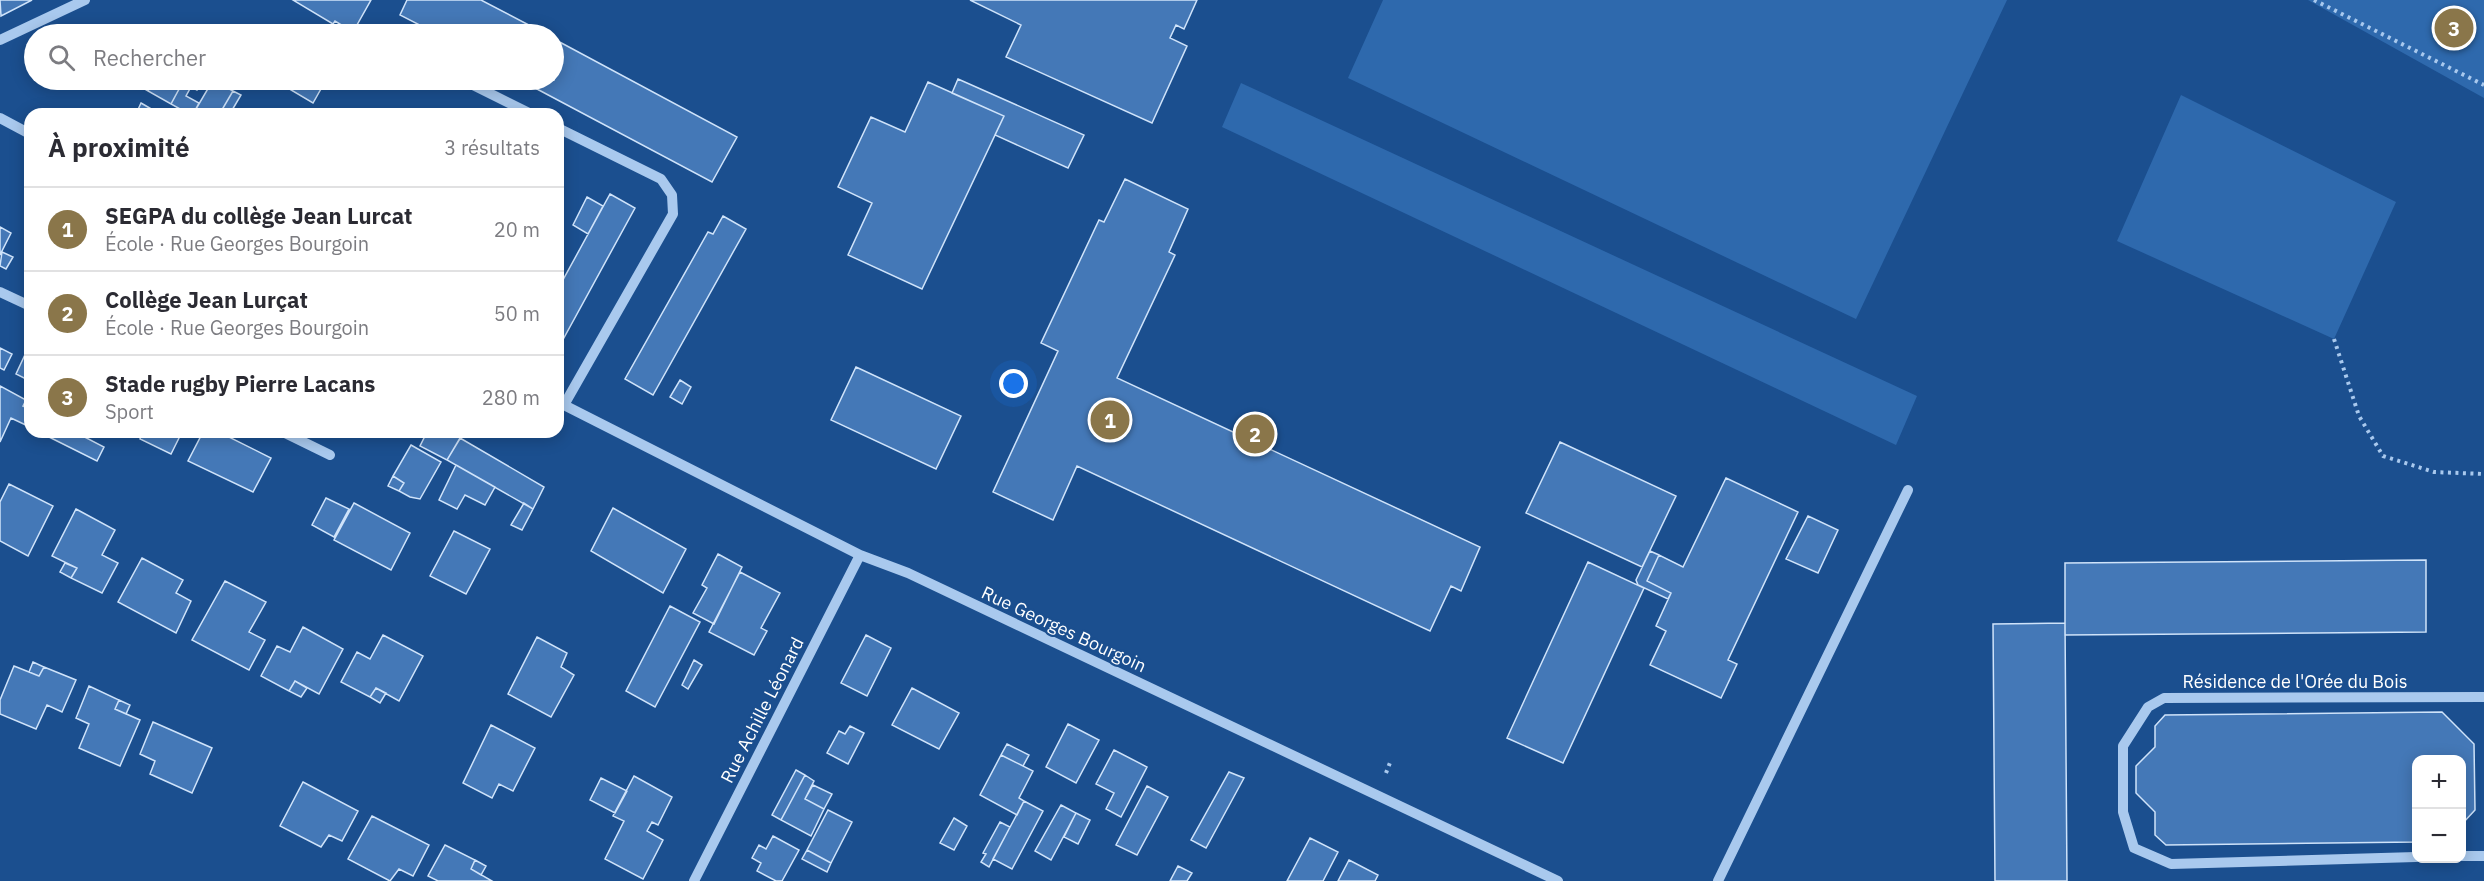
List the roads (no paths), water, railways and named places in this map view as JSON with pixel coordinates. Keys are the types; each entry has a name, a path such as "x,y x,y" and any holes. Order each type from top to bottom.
{"street":[{"path":"34,24 85,0"},
{"path":"0,40 24,29"},
{"path":"482,90 519,108"},
{"path":"0,118 24,131"},
{"path":"564,131 661,179 672,195 673,214 564,399"},
{"path":"0,291 24,303"},
{"name":"Rue Georges Bourgoin","path":"564,406 860,555 908,573 1558,881"},
{"path":"296,438 330,455"},
{"path":"1718,881 1908,490"},
{"name":"Rue Achille Léonard","path":"694,881 860,555"},
{"name":"Résidence de l'Orée du Bois","path":"2412,858 2171,864 2134,848 2123,812 2123,746 2148,707 2164,698 2484,697"},
{"path":"2466,856 2484,856"}],"place":[{"name":"Stade rugby Pierre Lacans","path":"2454,28"},
{"name":"SEGPA du collège Jean Lurcat","path":"1110,420"},
{"name":"Collège Jean Lurçat","path":"1255,434"}]}
